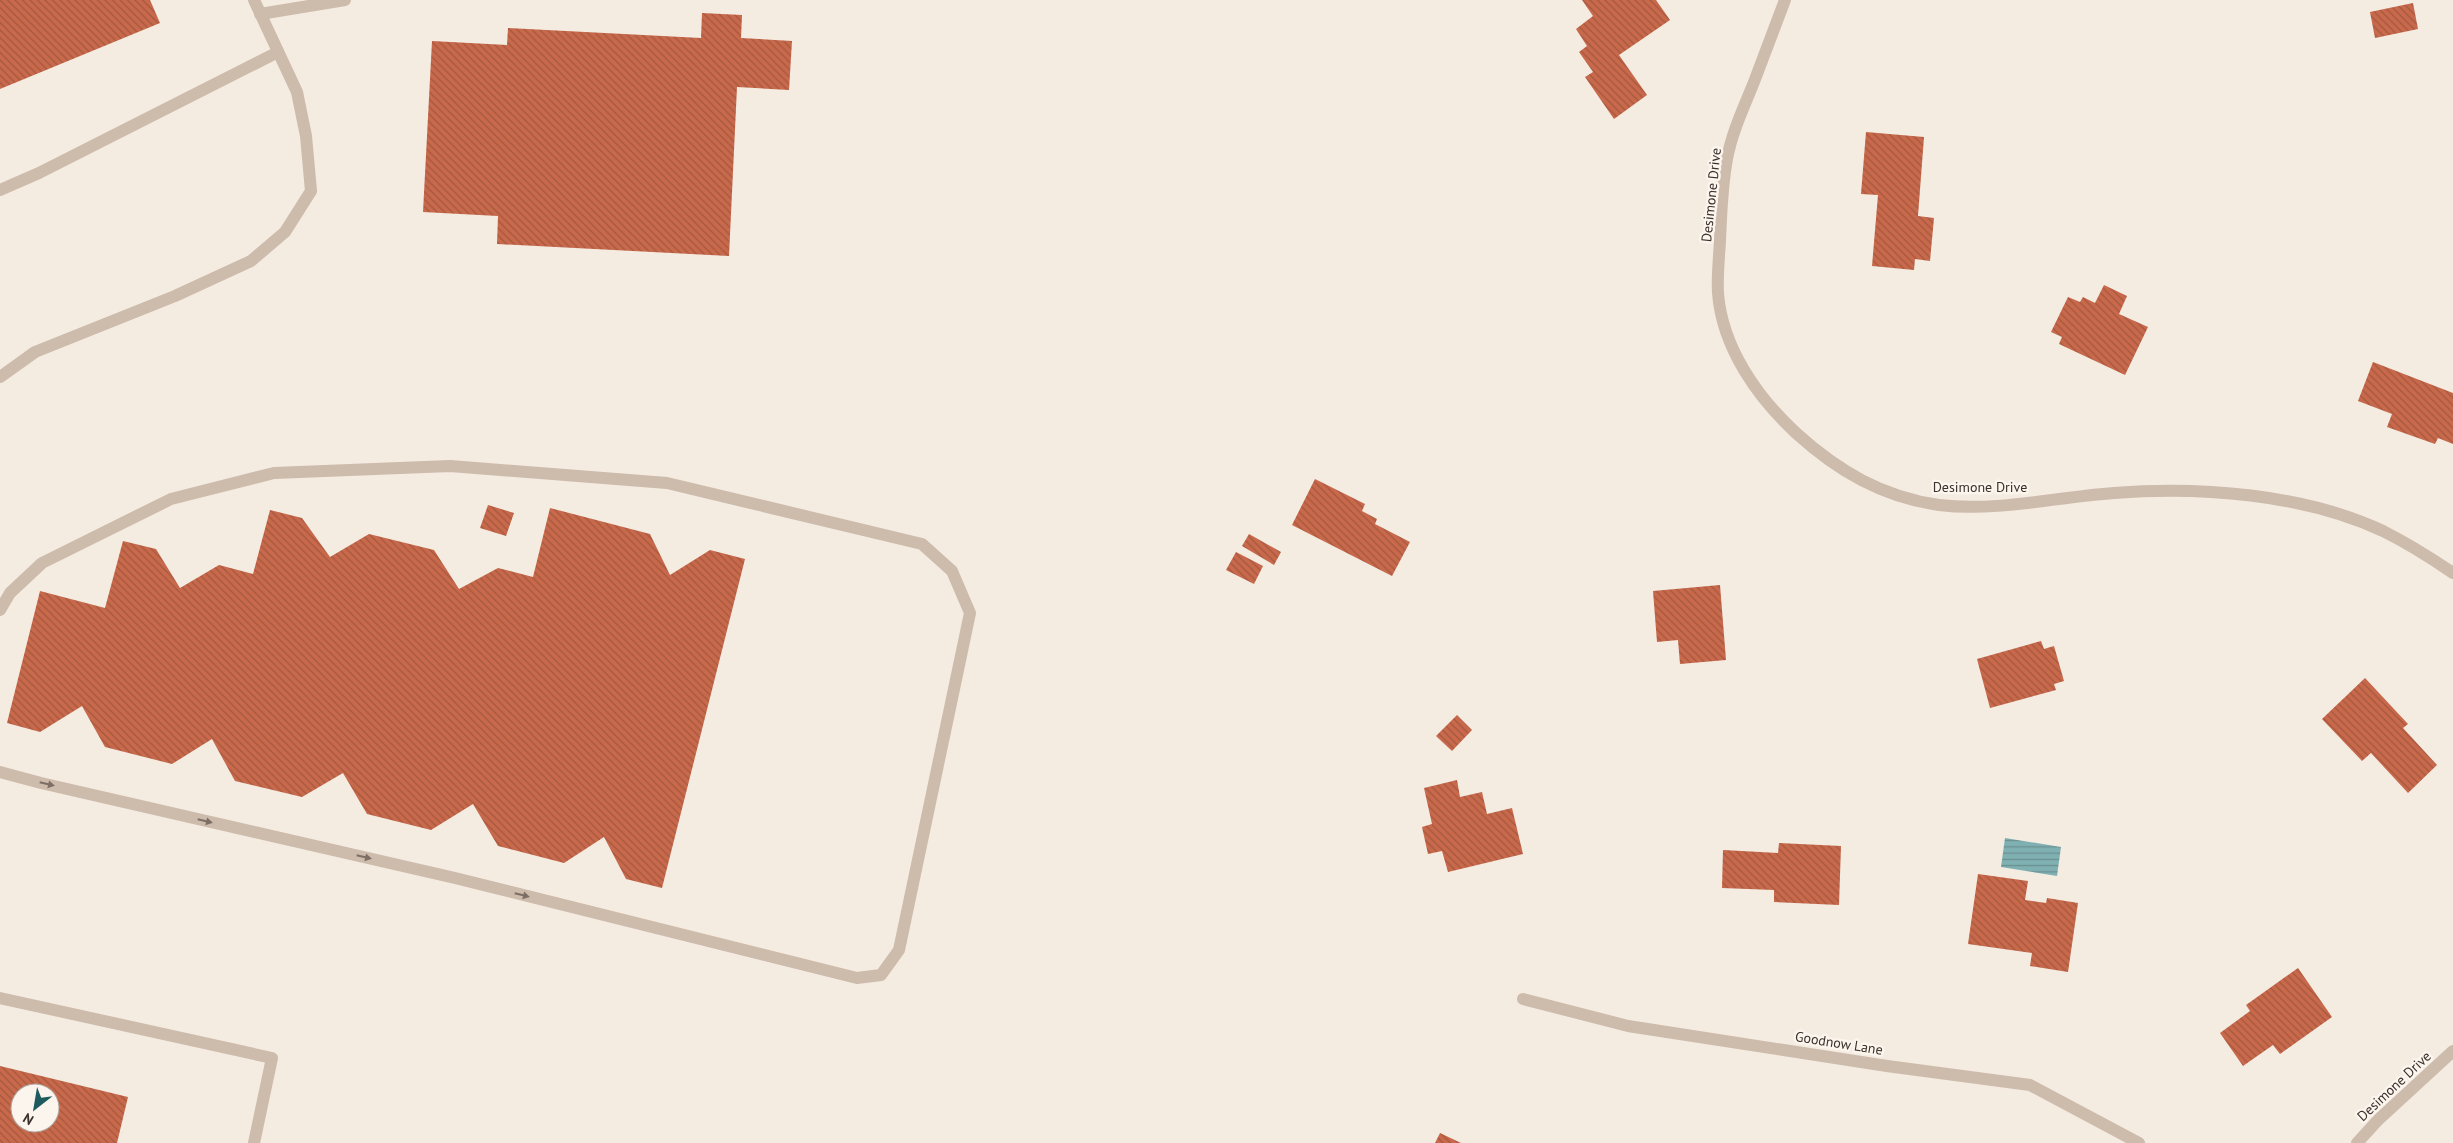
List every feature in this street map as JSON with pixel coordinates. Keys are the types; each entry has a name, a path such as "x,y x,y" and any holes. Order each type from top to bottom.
{"street":[{"path":"0,377 36,352 175,296 251,262 285,232 311,191 306,136 297,92 254,0"},
{"path":"260,14 345,0"},
{"name":"Desimone Drive","path":"1785,0 1738,121 1728,158 1722,205 1718,292 1721,318 1730,344 1744,369 1778,415 1821,455 1862,482 1885,492 1903,498 1942,505 2011,505 2113,493 2148,491 2217,493 2275,500 2332,512 2383,531 2433,559 2453,573"},
{"path":"0,190 39,173 278,52"},
{"path":"0,610 10,593 42,563 171,499 274,473 450,466 667,483 922,544 952,572 970,612 899,950 881,975 857,978 455,878 0,772"},
{"path":"0,998 272,1058 254,1143"},
{"name":"Goodnow Lane","path":"1523,999 1628,1026 1887,1066 2030,1085 2139,1143"},
{"name":"Desimone Drive","path":"2357,1143 2378,1120 2453,1051"}],"water":[{"path":"2005,838 2061,847 2057,876 2001,867"}],"building":[{"path":"0,0 150,0 160,23 0,89"},
{"path":"1582,0 1656,0 1670,20 1619,55 1647,95 1614,119 1585,77 1593,72 1579,52 1587,46 1576,29 1593,16"},
{"path":"2413,3 2418,29 2375,38 2370,12"},
{"path":"702,13 742,15 741,38 792,41 789,90 737,87 729,256 497,244 498,216 423,212 432,41 507,45 508,28 701,38"},
{"path":"1866,132 1924,137 1918,216 1934,218 1930,261 1915,259 1914,270 1872,266 1878,195 1861,194"},
{"path":"2104,285 2127,296 2119,314 2148,327 2125,375 2059,344 2062,337 2051,332 2068,297 2080,302 2083,297 2095,303"},
{"path":"2373,362 2453,393 2453,444 2438,438 2435,444 2387,427 2392,414 2358,401"},
{"path":"1315,479 1365,504 1362,511 1377,519 1375,524 1410,542 1392,576 1292,525"},
{"path":"488,505 514,513 506,536 480,528"},
{"path":"550,508 650,534 670,575 710,550 745,559 662,888 626,879 604,837 564,863 498,846 473,804 431,830 367,814 343,773 302,797 235,781 212,739 172,764 105,747 82,706 40,732 7,723 40,591 105,608 123,541 156,549 180,588 219,565 253,574 270,510 302,518 330,557 369,534 434,550 459,589 498,568 533,577"},
{"path":"1249,534 1281,552 1274,565 1242,546"},
{"path":"1236,552 1263,566 1254,584 1226,570"},
{"path":"1720,585 1726,660 1680,664 1678,640 1657,642 1653,591"},
{"path":"2041,641 2044,649 2054,646 2064,681 2054,684 2056,690 1990,708 1977,659"},
{"path":"2365,678 2408,724 2403,728 2437,765 2408,793 2371,753 2362,761 2322,719"},
{"path":"1457,715 1472,730 1452,751 1436,736"},
{"path":"1457,780 1460,797 1482,792 1487,814 1512,808 1523,854 1448,872 1442,851 1428,854 1422,827 1432,824 1424,788"},
{"path":"1779,843 1841,846 1839,905 1774,902 1774,890 1722,888 1723,850 1778,853"},
{"path":"1978,874 2028,881 2025,900 2046,903 2047,898 2078,903 2068,972 2030,966 2032,953 1968,944"},
{"path":"2298,968 2332,1017 2280,1054 2273,1045 2243,1066 2220,1033 2250,1011 2246,1005"},
{"path":"0,1066 128,1097 117,1143 0,1143"},
{"path":"1440,1133 1461,1143 1435,1143"}]}
